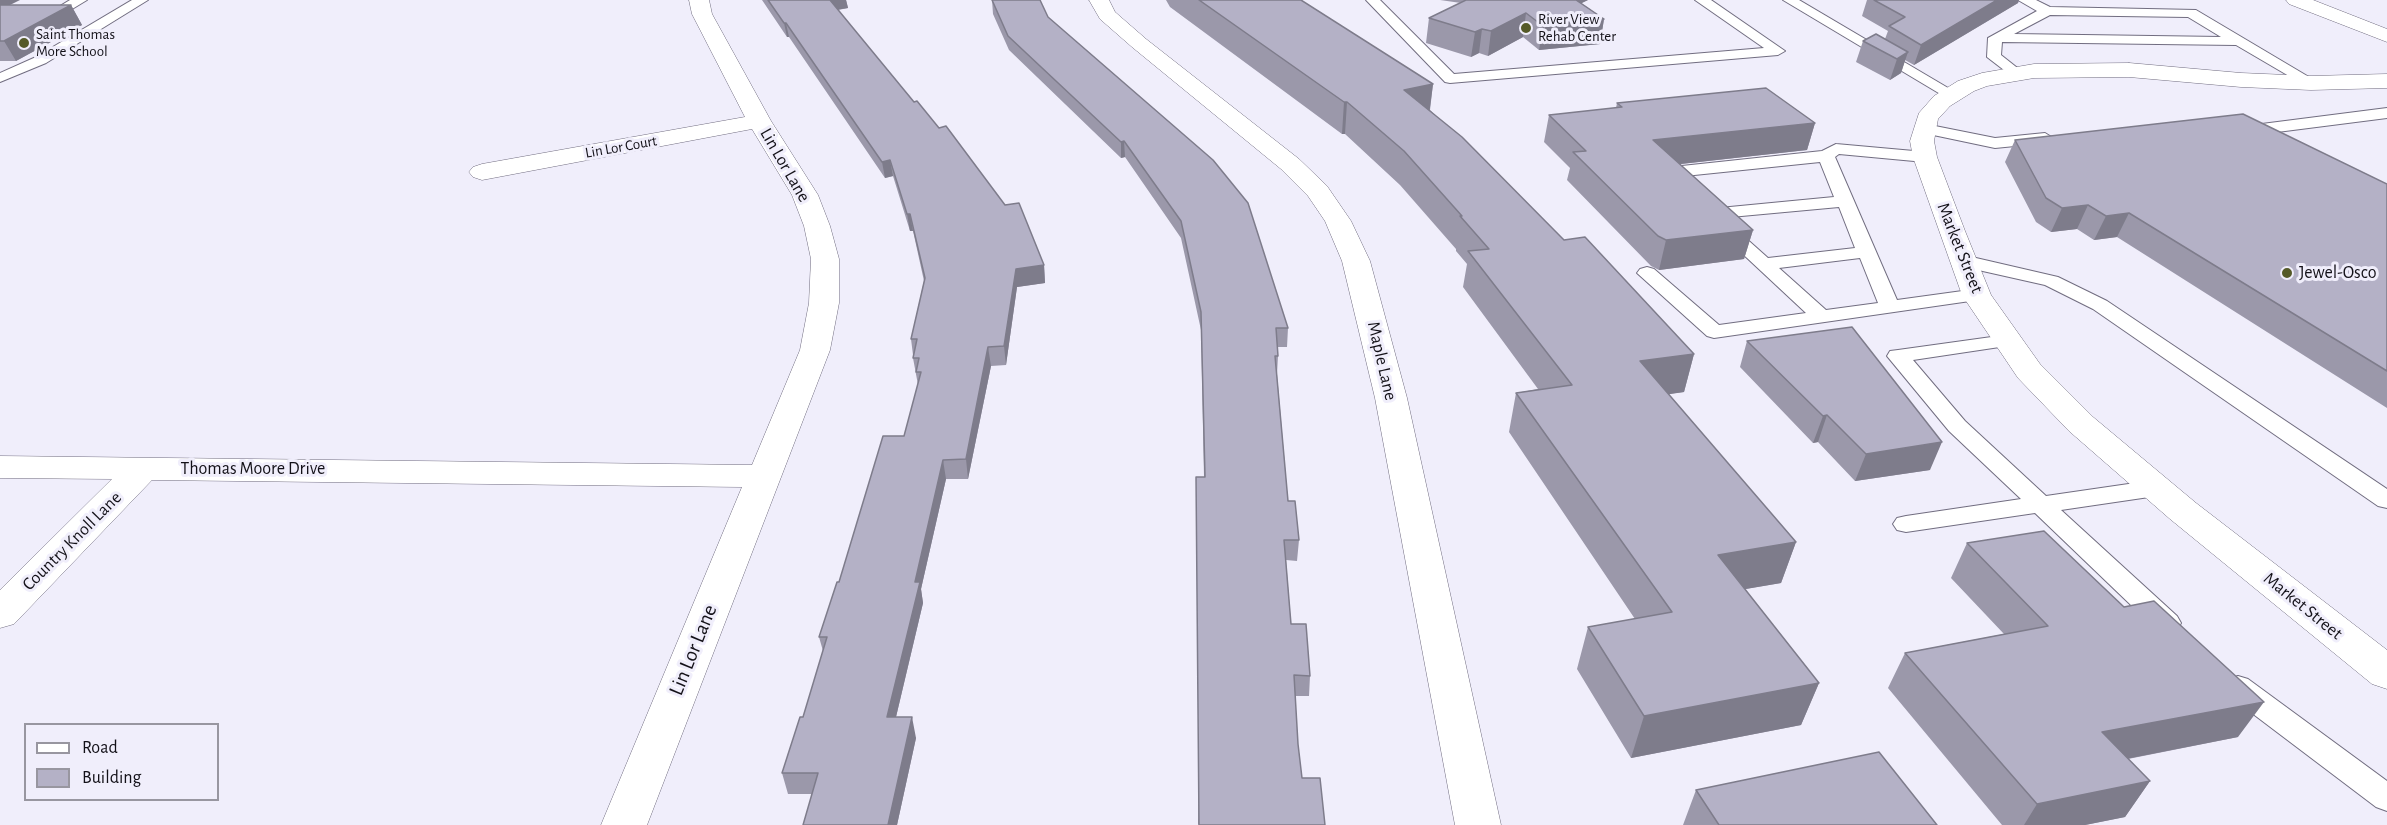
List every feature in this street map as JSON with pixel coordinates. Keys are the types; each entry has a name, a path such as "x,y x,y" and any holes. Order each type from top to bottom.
{"street":[{"name":"Lin Lor Lane","path":"624,825 815,350 824,303 825,259 817,226 805,195 759,121 702,14 699,0"},
{"name":"Maple Lane","path":"1100,0 1107,15 1139,44 1290,164 1318,191 1338,221 1356,261 1391,398 1478,825"},
{"path":"2296,0 2387,36"},
{"name":"Market Street","path":"2387,81 2311,83 2241,80 2129,70 2067,70 2018,74 1982,80 1966,86 1942,101 1927,118 1923,141 1925,157 1977,295 2029,371 2081,424 2156,488 2387,673"},
{"name":"Lin Lor Court","path":"482,172 759,121"},
{"name":"Thomas Moore Drive","path":"0,467 505,471 763,476"},
{"name":"Country Knoll Lane","path":"0,614 143,469"}],"lane":[{"path":"50,17 80,0"},
{"path":"0,78 41,60 141,0"},
{"path":"1373,0 1450,79 1778,51 1702,0"},
{"path":"1790,0 1952,95"},
{"path":"2025,0 2049,11 2191,13 2311,83"},
{"path":"1995,38 2049,11"},
{"path":"1995,38 2240,42"},
{"path":"1995,38 1994,57 2018,74"},
{"path":"2246,131 2387,113"},
{"path":"2225,127 2246,131 2275,145"},
{"path":"1925,129 1995,142 2065,136"},
{"path":"1678,187 1663,173 1826,156 1836,149 1925,157"},
{"path":"1826,156 1890,307"},
{"path":"1694,200 1822,317"},
{"path":"1709,214 1845,201"},
{"path":"1764,264 1867,252"},
{"path":"1963,261 2051,280 2100,304 2387,500"},
{"path":"1647,273 1714,332 1977,295"},
{"path":"2006,340 1898,356 1957,426 2184,639"},
{"path":"1906,524 2156,488"},
{"path":"2218,671 2387,798"}],"building":[{"path":"768,0 830,0 914,102 917,101 939,128 946,126 1005,205 1019,203 1044,265 1016,269 1004,346 988,347 966,459 943,460 915,582 920,582 887,717 912,717 888,825 803,825 818,773 782,773 800,717 803,717 827,637 819,637 837,582 839,582 883,436 904,436 921,372 916,372 919,358 913,358 917,339 911,339 925,278 910,214 907,214 890,160 882,162"},
{"path":"992,0 1040,0 1048,17 1213,160 1248,203 1288,328 1276,328 1278,356 1275,356 1288,501 1295,501 1299,540 1284,540 1291,624 1306,624 1310,676 1294,675 1298,744 1302,778 1320,778 1325,825 1199,825 1196,477 1205,477 1201,312 1181,221 1124,141 1121,142 1008,36"},
{"path":"1199,0 1301,0 1433,84 1404,90 1462,137 1564,240 1585,237 1694,354 1640,361 1796,542 1718,555 1819,683 1644,716 1588,627 1672,612 1516,393 1572,385 1468,251 1489,249 1404,151 1347,102"},
{"path":"1466,0 1576,0 1604,19 1543,26 1526,13 1491,31 1482,29 1475,32 1429,18"},
{"path":"1874,0 1997,0 1921,45 1889,26 1905,17"},
{"path":"0,5 71,5 4,41 0,41"},
{"path":"1876,34 1908,52 1897,59 1863,41"},
{"path":"1766,88 1815,123 1653,140 1753,230 1666,240 1658,236 1573,152 1586,151 1549,115 1622,107 1617,103"},
{"name":"Jewel-Osco","path":"2243,114 2387,184 2387,371 2129,213 2106,216 2088,205 2062,208 2046,198 2015,140"},
{"path":"1852,327 1942,442 1866,454 1827,415 1823,416 1747,341"},
{"path":"2044,531 2124,607 2154,601 2264,702 2102,732 2150,781 2037,804 1905,653 2048,626 1967,543"},
{"path":"1879,752 1937,825 1719,825 1696,790"}],"place":[{"name":"River View Rehab Center","path":"1526,28"},
{"name":"Saint Thomas More School","path":"24,43"},
{"name":"Jewel-Osco","path":"2287,273"}]}
